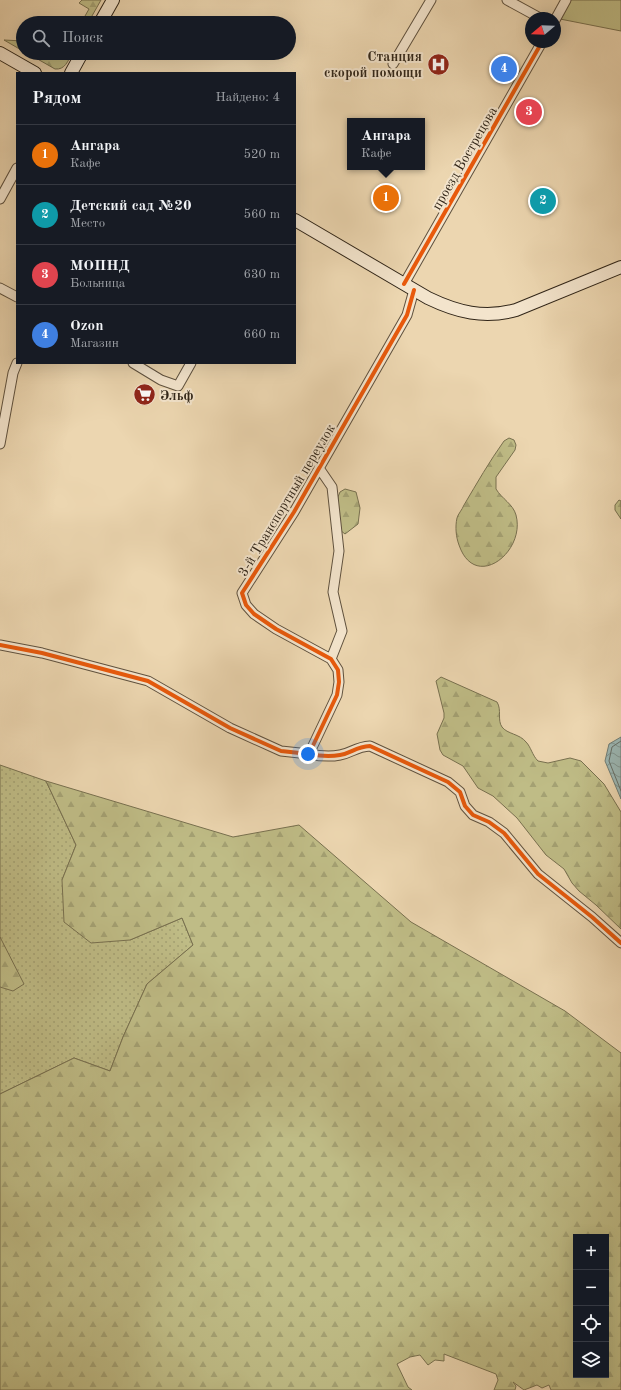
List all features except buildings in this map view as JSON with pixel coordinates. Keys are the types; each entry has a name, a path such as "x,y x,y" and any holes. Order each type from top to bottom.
{"main road":[{"path":"104,16 113,0"},
{"path":"0,53 33,72"},
{"path":"72,72 78,60"},
{"path":"296,221 440,304 460,311 479,314 498,314 527,306 621,267"}],"street":[{"path":"393,64 431,0"},
{"path":"507,0 518,3 531,12"},
{"path":"559,12 566,0"},
{"name":"проезд Вострецова","path":"409,287 539,48"},
{"path":"0,198 16,170"},
{"name":"3-й Транспортный переулок","path":"331,659 276,629 254,614 246,604 242,593 294,512 407,315 409,287"},
{"path":"0,288 16,296"},
{"path":"0,444 13,373 17,364"},
{"path":"135,364 161,380 178,386 190,364"},
{"path":"309,754 337,695 339,682 338,670 331,659 342,631 333,592 339,551 332,487 319,468"},
{"path":"0,645 42,653 148,681 230,728 281,751 323,757 341,755 358,747 370,746 448,782 460,792 465,806 473,815 489,822 504,833 538,874 592,917 621,943"}],"green space":[{"path":"82,0 101,0 92,16 85,16 89,9 79,3"},
{"path":"571,0 621,0 621,31 561,19"},
{"path":"4,40 16,41 16,47"},
{"path":"39,60 69,60 61,68 55,69"},
{"path":"509,438 514,440 516,445 515,450 496,477 496,489 515,511 517,529 514,542 507,553 497,562 487,566 476,565 466,559 459,545 456,532 457,518 493,457 504,441"},
{"path":"345,489 356,492 360,508 358,524 345,534 340,530 338,497 340,492"},
{"path":"619,500 621,501 621,519 615,510 615,505"},
{"path":"441,677 497,702 502,727 523,739 528,744 538,761 548,763 570,758 581,761 604,784 621,812 621,929 579,891 572,883 564,869 546,855 517,818 493,796 478,788 463,766 443,755 440,750 437,734 444,718 436,681"},
{"path":"0,765 46,781 76,845 62,880 130,940 182,918 193,945 147,984 123,1037 110,1071 74,1058 0,1094"},
{"path":"46,781 233,837 299,825 411,922 565,1011 621,1053 621,1390 551,1390 549,1385 542,1388 537,1385 524,1390 513,1382 516,1386 515,1390 494,1390 498,1380 496,1374 444,1354 444,1361 435,1360 428,1365 420,1355 410,1357 397,1364 408,1387 412,1390 0,1390 0,1094 74,1058 110,1071 123,1037 147,984 193,945 182,918 130,940 91,943 64,922 62,880 76,845"},
{"path":"0,937 24,984 13,991 0,987"}],"water":[{"path":"621,737 621,799 605,761 609,744"}],"cycle path":[{"path":"404,284 539,48"},
{"path":"0,645 42,653 148,681 230,728 281,751 309,754 337,695 339,682 338,670 331,659 276,629 254,614 246,605 242,593 294,512 407,315 414,290"},
{"path":"309,754 336,756 370,746 448,782 460,792 465,806 473,815 489,822 504,833 538,874 592,917 621,943"}],"place":[{"name":"Станция скорой помощи","path":"438,64"},
{"name":"Ozon","path":"504,69"},
{"name":"МОПНД","path":"529,112"},
{"name":"Ангара","path":"386,198"},
{"name":"Детский сад №20","path":"543,201"},
{"name":"Эльф","path":"145,395"}]}
